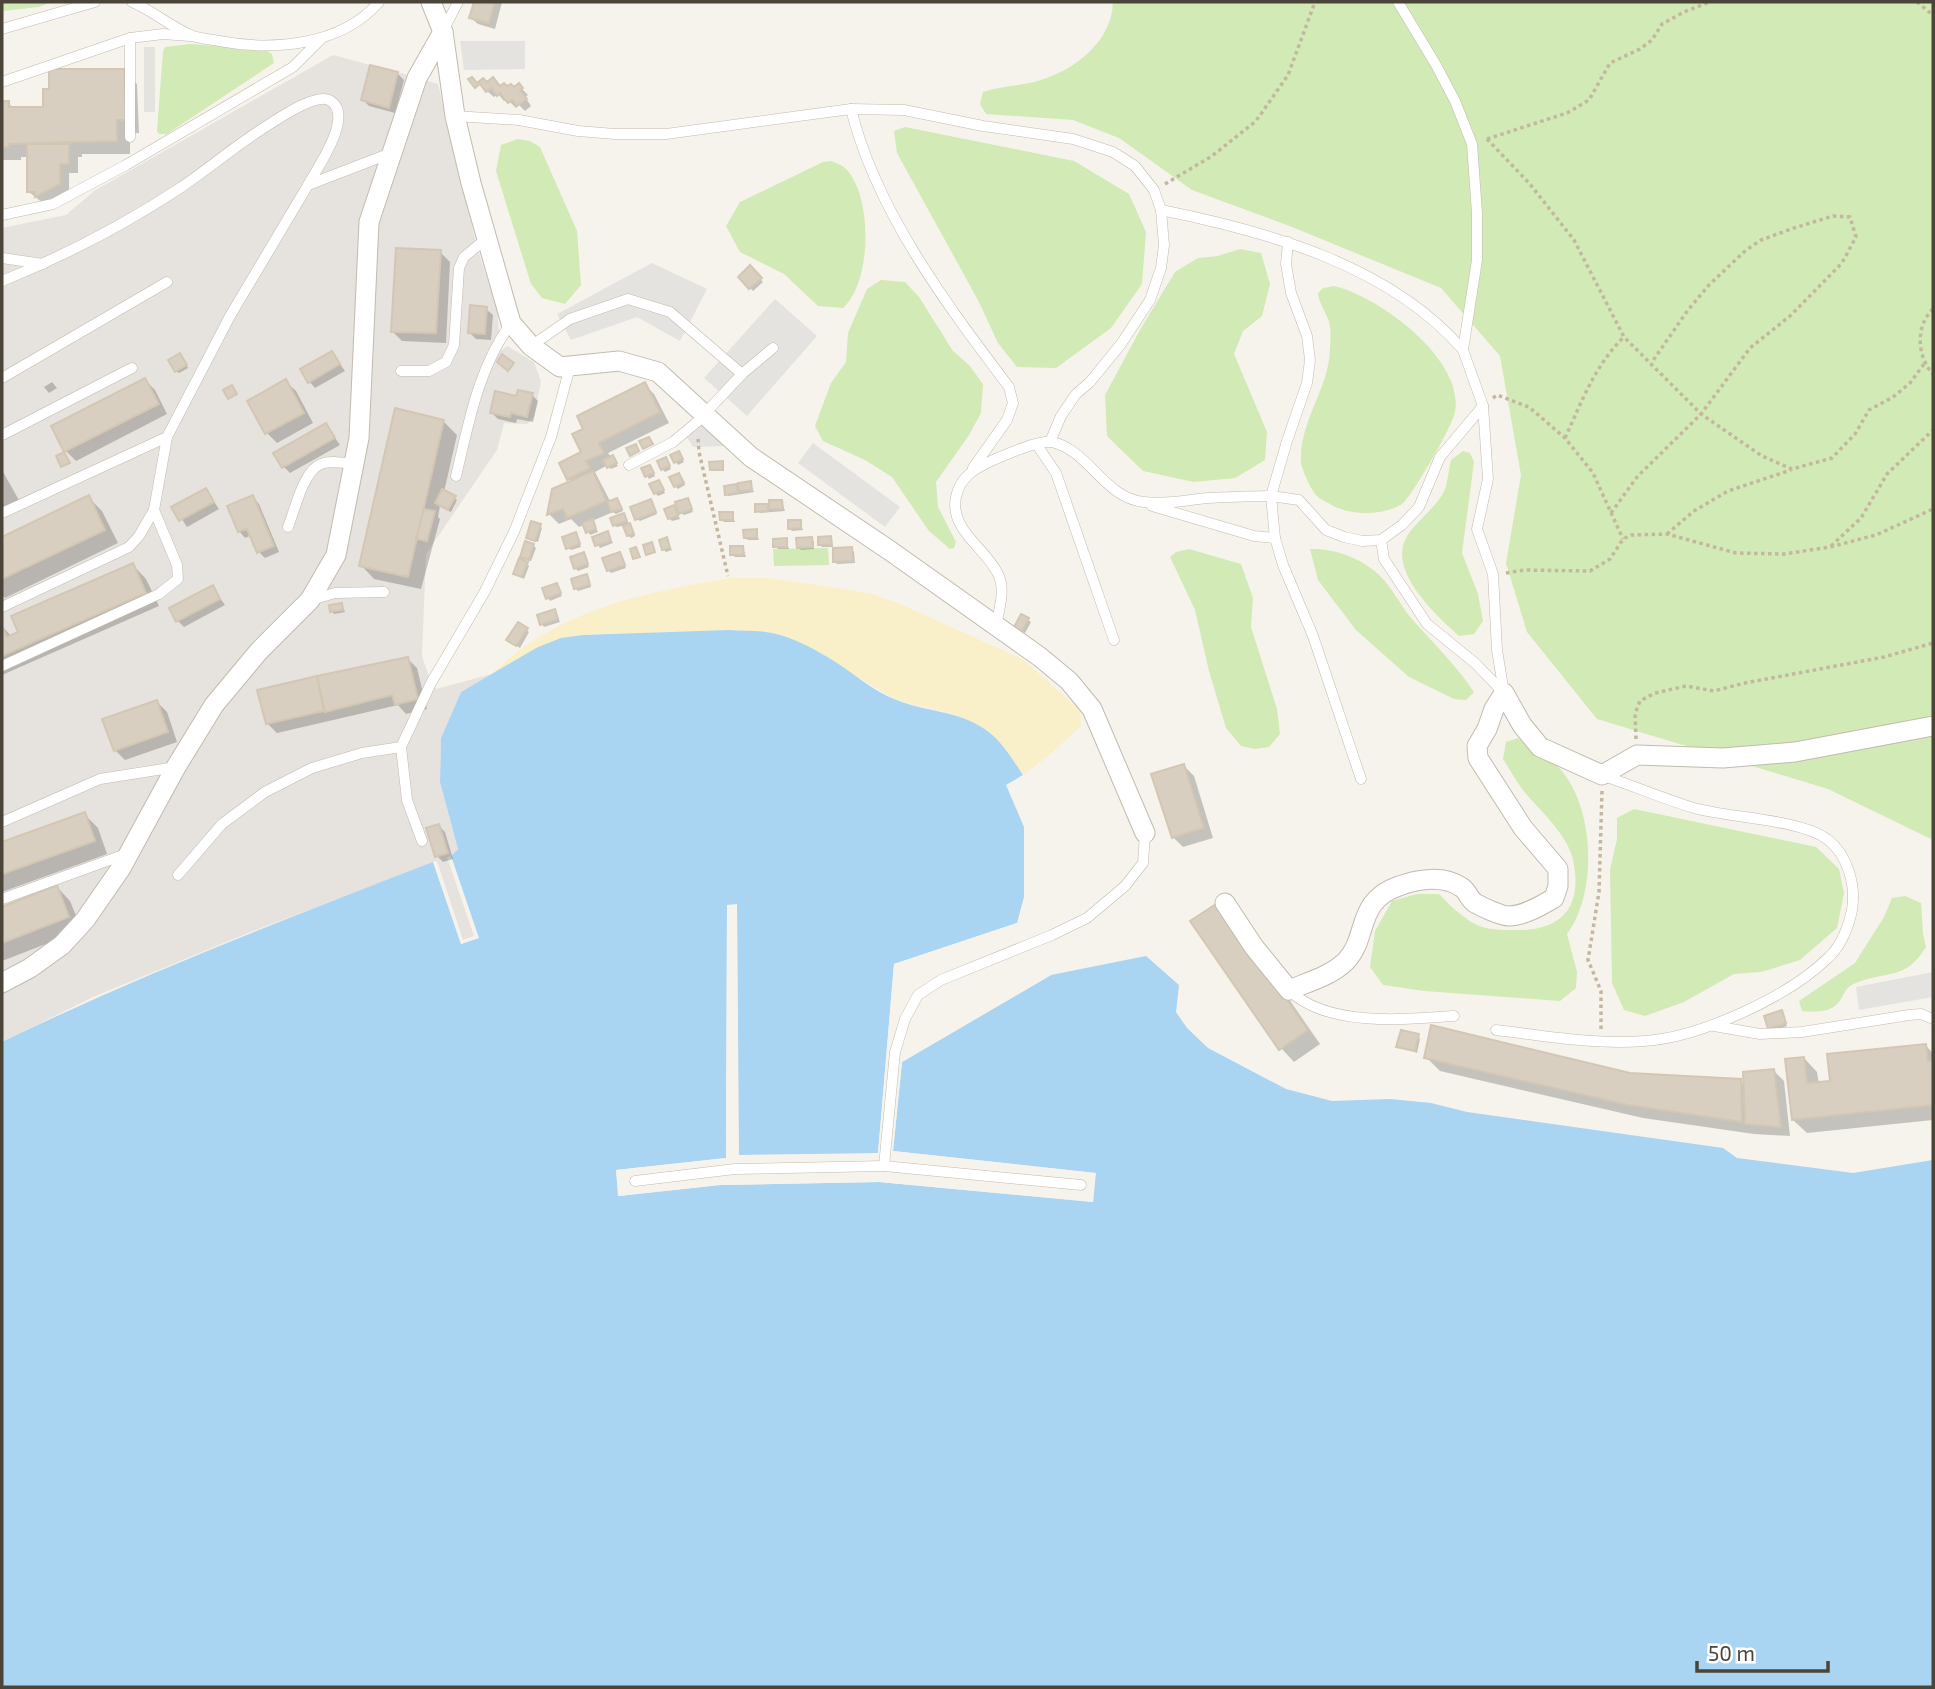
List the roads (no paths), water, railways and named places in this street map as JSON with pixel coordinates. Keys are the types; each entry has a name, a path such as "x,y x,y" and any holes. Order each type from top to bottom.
{"street":[{"path":"431,2 443,32 455,116 471,183 511,323 531,346 560,366 619,361 658,372 701,419 751,457 996,626 1069,681 1092,709 1146,833"},
{"path":"2,983 30,968 62,945 85,920 130,852 176,766 214,705 259,651 310,600 336,555 354,464 362,400 369,222 417,78 443,32"},
{"path":"1225,903 1254,947 1289,990 1335,970 1348,959 1368,909 1382,894 1398,886 1426,879 1441,880 1462,887 1473,902 1508,916 1539,907 1554,898 1558,886 1558,869 1523,828 1478,758 1477,747 1504,693 1522,725 1540,747 1602,775 1637,755 1723,758 1795,752 1933,726"}],"lane":[{"path":"2,29 95,2"},
{"path":"132,2 194,36"},
{"path":"2,215 53,204 126,165 293,67 322,38 369,14 379,2"},
{"path":"443,32 458,2"},
{"path":"1398,2 1455,101 1472,144 1477,260 1463,350"},
{"path":"2,82 130,37 163,34 194,36 234,44 272,46 322,38"},
{"path":"130,37 130,137"},
{"path":"2,281 44,264 97,237 180,187 240,143 292,111 314,100 324,99 337,108 336,134 230,316 167,437 154,510 144,530 129,547 2,607"},
{"path":"455,116 519,120 578,131 653,134 851,109 904,110 983,126 1073,139 1114,152 1135,166 1154,190 1161,211 1164,245 1161,268 1150,300 1121,344 1090,382 1076,394 1061,416 1050,442"},
{"path":"851,109 859,142 881,193 952,307 1009,387 1013,403 1007,420 963,479 955,498 958,519 966,534 997,572 1002,595 996,626"},
{"path":"307,185 391,153"},
{"path":"1161,211 1233,226 1288,243 1372,279 1446,329 1463,350 1483,406 1488,479 1477,529 1493,574 1497,650 1504,693"},
{"path":"401,371 429,371 446,362 454,345 455,296 459,268 464,257 487,238"},
{"path":"1288,243 1286,264 1292,293 1307,336 1310,360 1307,383 1271,496 1275,538 1283,565 1313,636 1362,779"},
{"path":"2,258 44,264"},
{"path":"2,378 167,282"},
{"path":"531,346 570,319 628,299 670,312 742,373"},
{"path":"456,476 475,398 494,347 511,323"},
{"path":"629,465 673,442 701,419 742,373 774,348"},
{"path":"422,841 407,800 401,747 431,683 484,593 514,532 551,437 570,367"},
{"path":"2,435 132,368"},
{"path":"1142,502 1271,496 1299,500 1326,530 1343,537 1381,540 1419,508 1440,457 1483,406"},
{"path":"2,513 167,437"},
{"path":"971,471 1007,454 1050,442 1069,450 1114,490 1142,502 1254,536 1275,538"},
{"path":"1037,444 1056,473 1114,640"},
{"path":"288,527 306,478 312,469 323,463 354,464"},
{"path":"2,666 159,594 173,585 178,579 177,565 154,510"},
{"path":"1381,540 1384,559 1427,624 1475,663 1504,693"},
{"path":"310,600 335,593 384,592"},
{"path":"178,875 222,824 265,792 312,768 362,753 401,747"},
{"path":"2,822 100,779 176,766"},
{"path":"1496,1030 1601,1043 1647,1041 1713,1026 1787,988 1831,956 1849,925 1854,900 1851,875 1841,853 1828,840 1810,829 1693,807 1602,775"},
{"path":"884,1166 895,1052 905,1019 918,995 941,980 1087,918 1125,886 1143,863 1146,833"},
{"path":"2,899 130,852"},
{"path":"1289,990 1299,1000 1316,1008 1351,1016 1399,1020 1454,1016"},
{"path":"1713,1026 1760,1034 1802,1032 1909,1015 1921,1014 1933,1019"},
{"path":"635,1181 735,1169 884,1166 1081,1185"}],"water":[{"path":"729,630 767,632 790,638 824,655 887,696 964,719 992,734 1023,775 1006,785 1024,827 1024,897 1017,923 894,964 878,1154 738,1155 737,905 727,905 726,1158 616,1170 619,1196 720,1185 879,1182 1093,1202 1095,1173 893,1151 902,1062 1051,975 1146,956 1179,985 1176,1012 1187,1028 1208,1048 1286,1089 1332,1101 1390,1099 1431,1103 1467,1112 1723,1148 1737,1158 1853,1173 1933,1160 1933,1687 2,1687 2,1042 162,970 433,862 461,944 478,938 451,856 458,849 440,782 441,738 461,692 538,647 561,638"}]}
